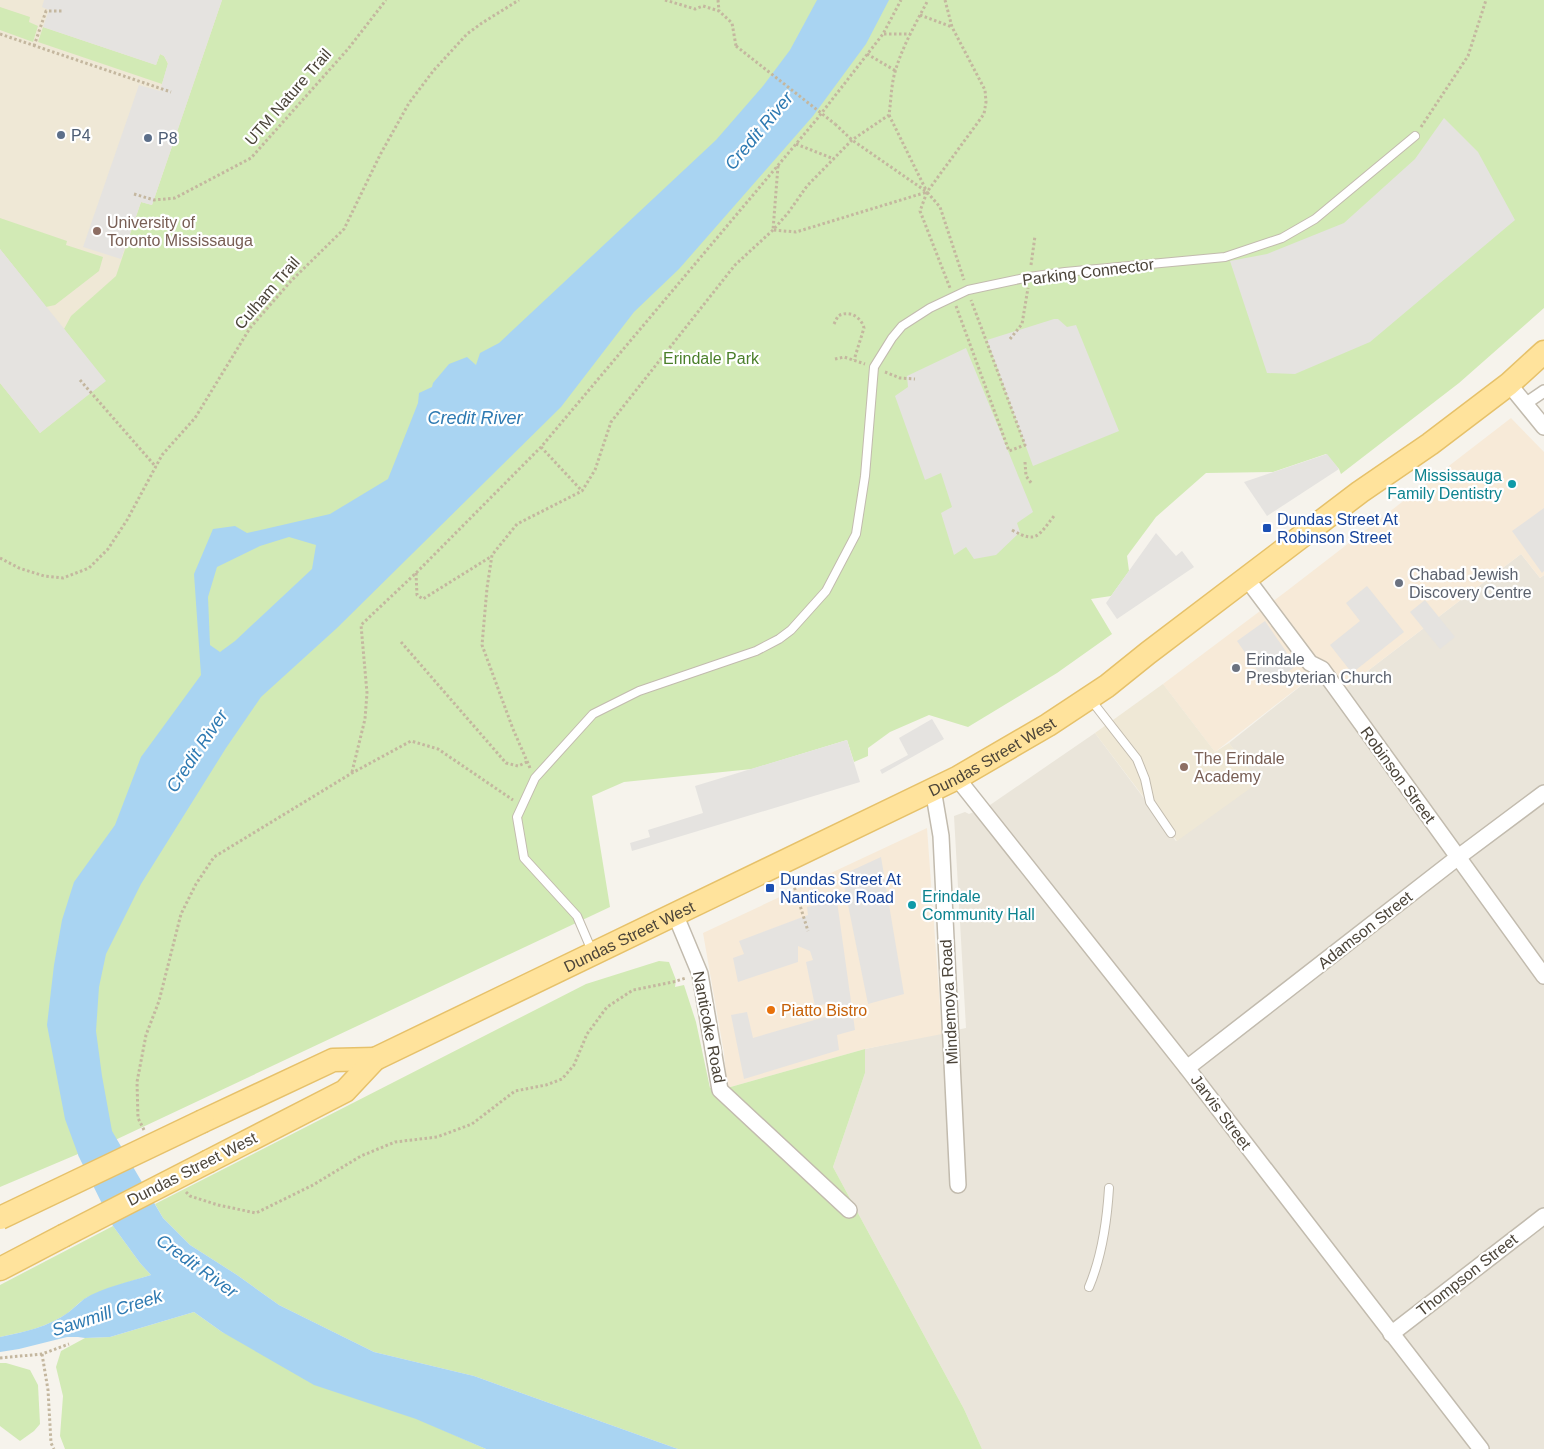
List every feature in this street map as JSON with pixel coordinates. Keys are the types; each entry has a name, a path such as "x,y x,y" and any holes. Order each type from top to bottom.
{"main road":[{"name":"Dundas Street West","path":"0,1269 345,1091 375,1059 957,778 1048,725 1107,686 1148,652 1360,492 1430,444 1509,384 1544,352"},
{"name":"Dundas Street West","path":"0,1218 333,1060 375,1059"}],"street":[{"path":"1509,384 1544,427"},
{"path":"1525,404 1544,391"},
{"name":"Robinson Street","path":"1247,579 1310,664 1322,669 1544,976"},
{"name":"Jarvis Street","path":"957,778 1187,1068 1481,1449"},
{"name":"Mindemoya Road","path":"933,789 941,836 958,1185"},
{"name":"Adamson Street","path":"1187,1068 1457,858 1544,793"},
{"name":"Nanticoke Road","path":"675,914 700,974 720,1090 849,1210"},
{"name":"Thompson Street","path":"1391,1334 1544,1216"}],"lane":[{"name":"Parking Connector","path":"874,367 902,326 918,315 968,290 1029,277 1065,272 1225,257 1282,238 1315,219 1416,136"},
{"path":"593,953 577,916 524,858 517,817 535,778 593,714 639,691 756,651 779,639 791,630 826,591 856,534 865,476 874,367"},
{"path":"1089,698 1137,759 1145,779 1150,802 1171,833"},
{"path":"1089,1287 1096,1271 1108,1205 1109,1188"}],"path":[{"name":"UTM Nature Trail","path":"134,194 154,200 175,198 251,158 336,63 386,0"},
{"name":"Culham Trail","path":"0,558 19,568 44,576 63,578 89,568 108,549 128,520 162,455 195,418 250,328 291,280 344,229 380,155 409,103 434,70 468,34 519,0"},
{"path":"665,0 695,9 703,6 719,11 732,23 736,46 835,124 852,140 927,192 940,207 968,290 1025,445 1009,451 920,211 927,192 982,118 986,107 985,90 952,27 945,0"},
{"path":"718,0 719,11"},
{"path":"352,773 365,719 367,693 361,625 416,574 541,447 796,144 883,34 901,0"},
{"path":"927,192 889,115 896,71 910,34 928,0"},
{"path":"1416,136 1468,56 1486,0"},
{"path":"34,46 46,11 63,11"},
{"path":"920,15 952,27"},
{"path":"0,34 171,92"},
{"path":"883,34 910,34"},
{"path":"867,54 896,71"},
{"path":"416,574 417,595 423,599 492,555 517,524 582,491 595,470 611,422 735,265 773,230 807,186 852,140 889,115"},
{"path":"796,144 834,159"},
{"path":"773,230 778,164"},
{"path":"773,230 796,232 927,192"},
{"path":"834,324 838,316 846,313 856,316 862,323 864,328 854,360"},
{"path":"835,359 844,357 900,378 916,379"},
{"path":"80,380 156,467"},
{"path":"541,447 582,491"},
{"path":"1025,462 1026,476 1032,484"},
{"path":"1012,530 1026,538 1032,538 1039,534 1054,516"},
{"path":"492,555 482,645 527,762 535,778"},
{"path":"401,642 506,763 518,766 527,762"},
{"path":"214,857 352,773 411,741 438,749 522,806"},
{"path":"793,883 808,931"},
{"path":"0,1358 42,1354 69,1344"},
{"path":"42,1354 48,1390 51,1443 54,1449"}],"shaded area":[{"name":"University of Toronto Mississauga","path":"0,0 318,0 170,360 0,488"},
{"name":"P8","path":"44,0 222,0 152,205 141,202 121,259 83,247 139,85 160,91 168,63 164,56 160,54 156,65 43,27 49,10 42,7"},
{"path":"1444,118 1478,152 1515,220 1370,342 1295,374 1267,373 1230,261 1267,254 1344,223 1415,159"},
{"path":"0,249 106,381 40,433 0,383"},
{"path":"1058,319 1067,327 1076,325 1119,431 1033,466 987,340"},
{"path":"966,348 1033,512 1017,523 1020,532 996,555 974,559 966,547 954,555 941,513 952,507 941,473 925,480 895,396 908,387 907,376"},
{"path":"1511,418 1544,452 1544,575 1540,578 1521,554 1340,692 1322,669 1215,752 1163,684"},
{"path":"1327,454 1339,469 1267,516 1244,482"},
{"path":"1544,508 1544,571 1542,573 1512,531"},
{"path":"1156,533 1176,556 1182,551 1194,567 1117,619 1106,603"},
{"path":"1521,554 1540,578 1544,575 1544,1449 982,1449 964,1409 833,1167 865,1073 865,1049 966,1028 954,816 965,812 969,814 990,805 1095,733 1176,841 1258,782 1229,743 1322,669 1340,692"},
{"path":"1367,586 1404,632 1352,673 1330,645 1360,621 1346,603"},
{"path":"1425,600 1455,637 1440,649 1410,612"},
{"path":"1265,621 1296,666 1268,686 1237,641"},
{"name":"The Erindale Academy","path":"1163,684 1215,752 1229,743 1259,782 1177,841 1095,733"},
{"path":"932,719 944,739 882,774 880,770 908,755 899,738"},
{"path":"847,740 860,782 632,851 630,843 650,837 648,830 703,813 695,786"},
{"path":"927,828 942,1034 865,1049 727,1088 724,1053 703,933"},
{"path":"881,857 904,994 868,1004 842,875"},
{"path":"837,901 855,1030 837,1035 839,1050 744,1079 731,1015 747,1012 753,1038 828,1016 826,1004 815,1006 806,962 813,960 810,951 798,946 798,962 738,982 733,958 744,954 739,941 808,915 807,907"}],"green space":[{"name":"Erindale Park","path":"222,0 1544,0 1544,308 1459,383 1341,474 1326,454 1273,472 1206,473 1156,517 1127,556 1129,571 1111,596 1091,599 1112,634 1057,673 968,727 929,715 890,732 868,748 868,756 854,762 847,740 752,769 624,782 592,796 610,907 79,1157 78,1154 0,1187 0,383 40,433 105,381 64,329 71,316 116,276 141,202 152,205"},
{"path":"0,7 30,17 29,22 38,26 33,42 0,30"},
{"path":"43,27 156,65 160,54 164,56 168,64 162,84 38,42"},
{"path":"0,218 67,241 66,245 103,257 99,271 55,305 46,307 0,249"},
{"path":"659,961 669,962 676,980 675,987 684,985 696,1022 710,1088 727,1088 865,1049 865,1073 833,1167 964,1409 982,1449 678,1449 474,1376 374,1352 279,1305 190,1245 163,1218 155,1204 586,984"},
{"path":"113,1226 151,1275 86,1298 68,1313 44,1325 0,1337 0,1285"},
{"path":"194,1312 222,1332 486,1449 65,1449 60,1436 63,1396 56,1367 61,1351 85,1338 110,1337"},
{"path":"0,1363 30,1370 38,1385 40,1424 20,1441 0,1426"}],"water":[{"name":"Credit River","path":"817,0 889,0 866,44 813,116 679,269 634,312 561,407 337,628 261,697 226,748 141,884 106,954 99,987 96,1031 112,1131 163,1218 190,1245 279,1305 374,1352 474,1376 678,1449 486,1449 416,1419 314,1385 222,1332 194,1312 110,1337 67,1337 0,1352 0,1337 45,1325 69,1312 91,1295 151,1275 113,1226 79,1157 65,1119 47,1025 54,965 62,920 74,882 115,825 141,757 201,675 194,574 213,529 235,526 247,533 330,514 388,479 418,403 419,393 432,387 433,383 449,364 467,357 476,365 480,353 499,343 716,140 763,86 790,50","holes":["289,537 316,545 312,569 235,641 220,652 210,645 208,597 217,567 260,546"]}],"place":[{"name":"P4","path":"61,135"},
{"name":"P8","path":"148,138"},
{"name":"University of Toronto Mississauga","path":"97,231"},
{"name":"Mississauga Family Dentistry","path":"1512,484"},
{"name":"Dundas Street At Robinson Street","path":"1267,528"},
{"name":"Chabad Jewish Discovery Centre","path":"1399,583"},
{"name":"Erindale Presbyterian Church","path":"1236,668"},
{"name":"The Erindale Academy","path":"1184,767"},
{"name":"Dundas Street At Nanticoke Road","path":"770,888"},
{"name":"Erindale Community Hall","path":"912,905"},
{"name":"Piatto Bistro","path":"771,1010"}],"water label":[{"name":"Sawmill Creek","path":"107,1313"}]}
